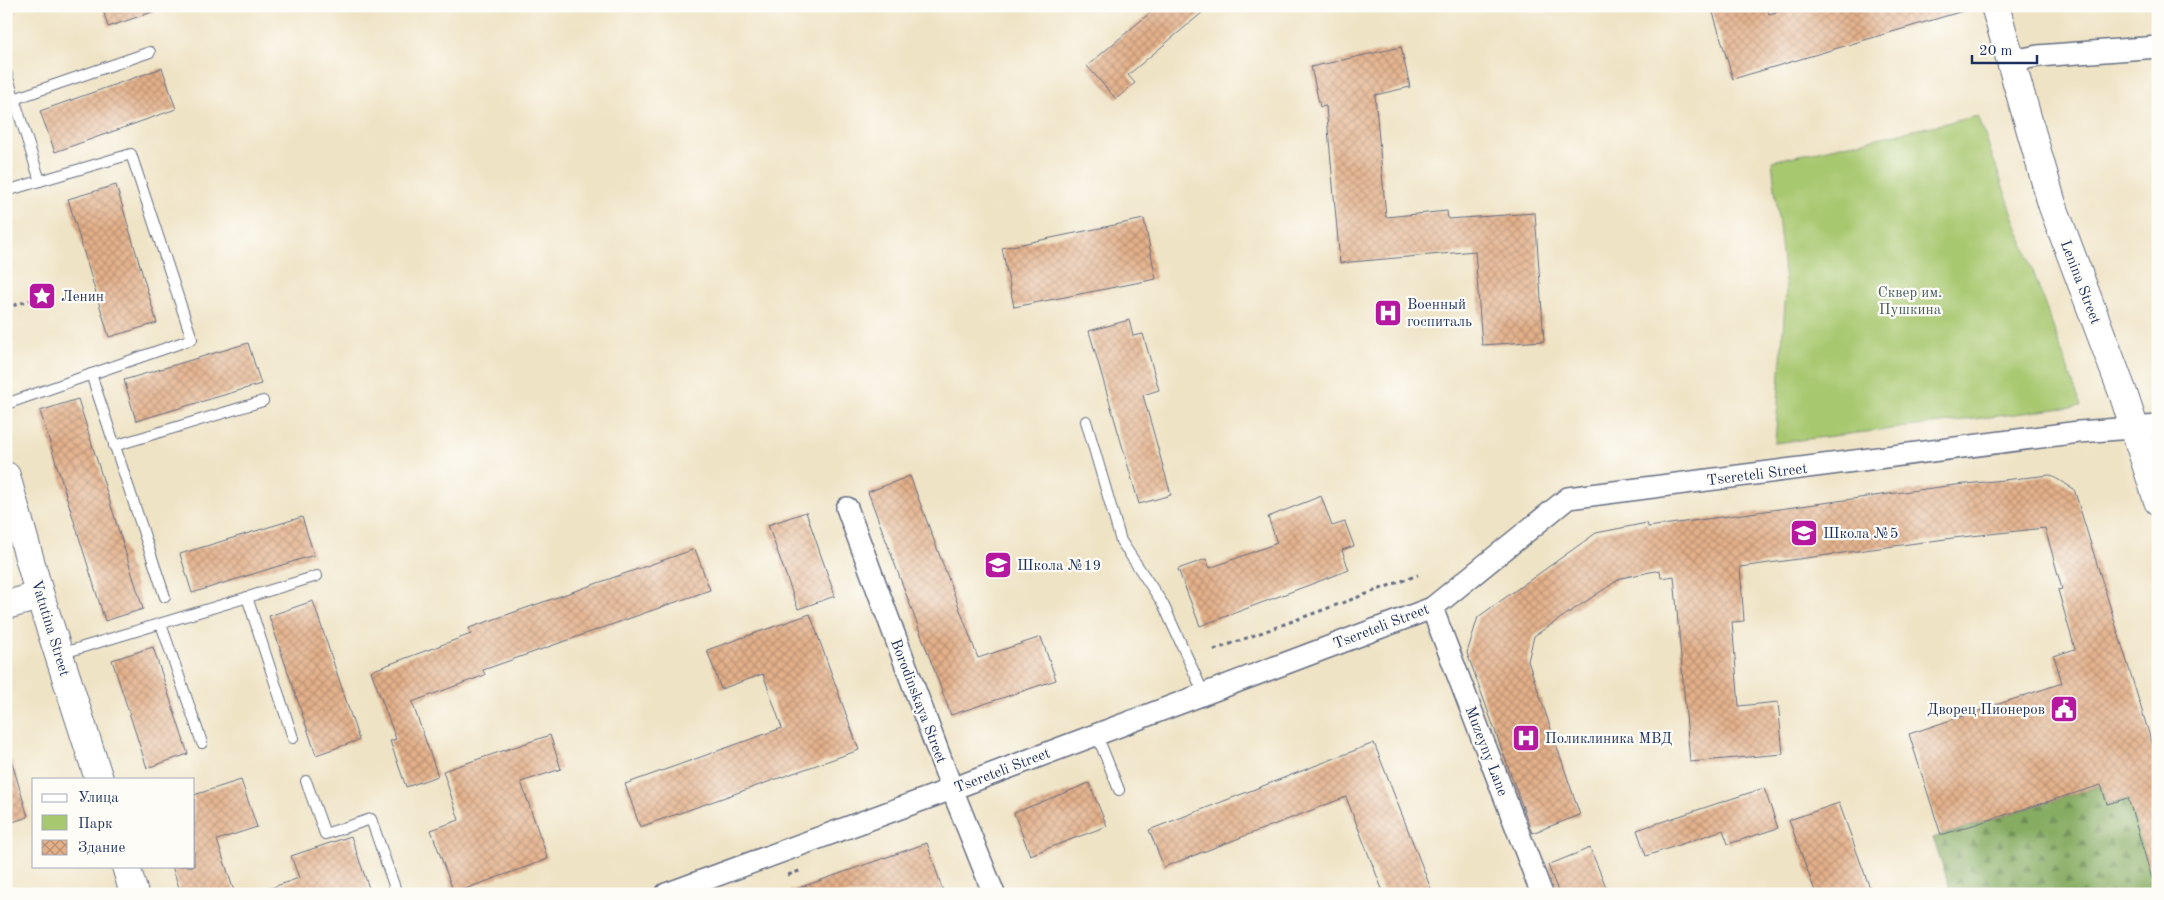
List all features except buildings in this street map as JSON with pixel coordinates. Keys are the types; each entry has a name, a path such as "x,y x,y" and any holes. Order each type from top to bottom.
{"main road":[{"name":"Lenina Street","path":"1994,6 2012,61 2052,204 2123,393 2145,426 2158,501"},
{"name":"Vatutina Street","path":"6,476 40,596 99,778"},
{"path":"6,605 40,596"},
{"path":"127,868 134,894"}],"street":[{"path":"2012,61 2038,56 2158,47"},
{"name":"Tsereteli Street","path":"666,894 1097,735 1432,608 1568,498 2145,426"},
{"name":"Borodinskaya Street","path":"847,508 952,789 994,894"},
{"name":"Muzeyny Lane","path":"1432,608 1542,894"}],"lane":[{"path":"14,99 150,52"},
{"path":"6,72 40,181"},
{"path":"6,191 131,154 192,338 6,404"},
{"path":"90,374 165,597"},
{"path":"114,446 263,401"},
{"path":"1086,421 1121,541 1163,604 1204,694"},
{"path":"60,654 317,576"},
{"path":"247,597 293,738"},
{"path":"161,624 202,743"},
{"path":"1097,735 1119,790"},
{"path":"306,781 325,834 371,819 395,888"}],"path":[{"path":"6,308 43,296"},
{"path":"1214,650 1418,575"},
{"path":"788,875 802,870"}],"green space":[{"name":"Сквер им. Пушкина","path":"1978,116 2081,406 1775,443 1786,290 1772,161"},
{"path":"2101,785 2107,804 2128,798 2158,860 2158,894 1952,894 1933,838"}],"place":[{"name":"Ленин","path":"42,296"},
{"name":"Военный госпиталь","path":"1388,313"},
{"name":"Школа №5","path":"1804,533"},
{"name":"Школа №19","path":"998,565"},
{"name":"Дворец Пионеров","path":"2064,709"},
{"name":"Поликлиника МВД","path":"1526,738"}]}
